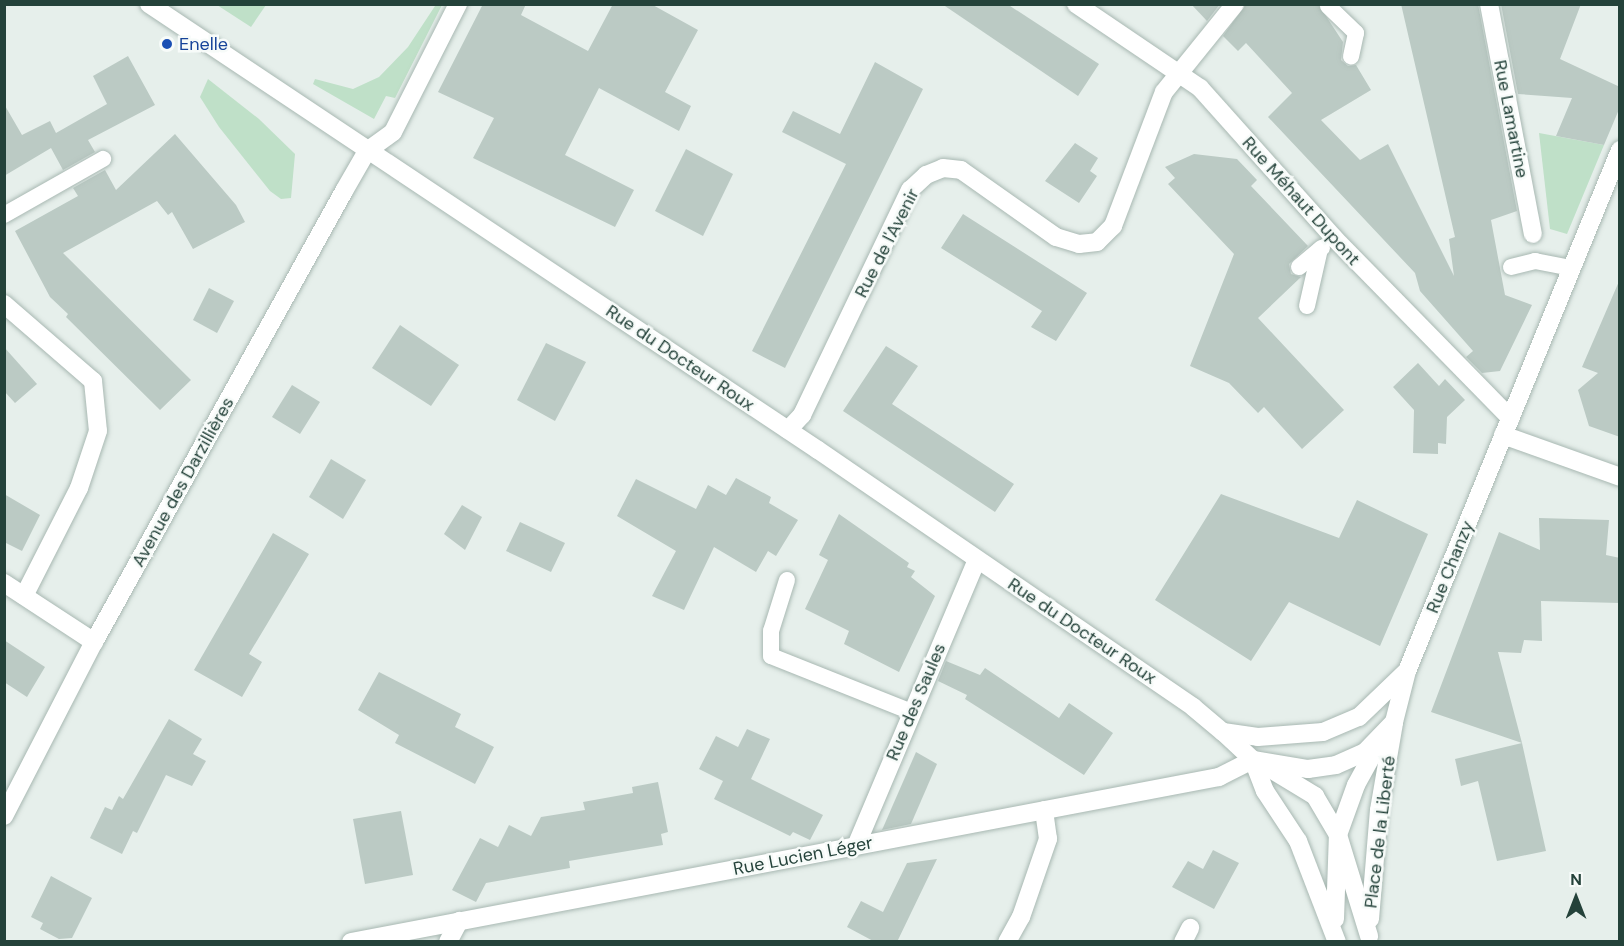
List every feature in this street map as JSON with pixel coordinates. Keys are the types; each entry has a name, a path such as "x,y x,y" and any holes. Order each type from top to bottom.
{"street":[{"name":"Rue du Docteur Roux","path":"149,4 788,430 977,559 1223,732"},
{"path":"367,151 393,132 458,4"},
{"name":"Rue Méhaut Dupont","path":"1076,4 1200,88 1327,244 1507,427"},
{"path":"1179,72 1235,4"},
{"name":"Rue Lamartine","path":"1489,4 1533,234"},
{"name":"Rue de l'Avenir","path":"788,430 802,415 910,190 926,175 943,168 961,170 1056,237 1079,244 1097,242 1113,226 1164,92 1179,72"},
{"name":"Rue Chanzy","path":"1253,760 1308,769 1336,765 1365,752 1394,722 1407,671 1620,150"},
{"name":"Avenue des Darzillières","path":"4,816 94,642 367,151"},
{"path":"4,304 93,381 98,431 79,488 24,596"},
{"path":"1507,427 1620,477"},
{"name":"Rue des Saules","path":"856,846 977,559"},
{"path":"4,583 94,642"},
{"path":"1223,732 1258,737 1323,732 1359,717 1407,671"},
{"name":"Place de la Liberté","path":"1368,939 1379,810 1394,722"},
{"path":"1223,732 1253,760 1301,785 1315,796 1338,835 1368,939"},
{"path":"1336,938 1338,835 1348,806 1381,738"},
{"path":"1253,760 1265,791 1298,841 1336,938"},
{"name":"Rue Lucien Léger","path":"351,942 1219,777 1253,760"},
{"path":"1348,806 1379,810"},
{"path":"1007,942 1021,917 1048,839 1044,810"},
{"path":"448,942 459,921"}],"lane":[{"path":"1328,6 1356,33 1351,56"},
{"path":"4,214 103,159"},
{"path":"1299,267 1327,244"},
{"path":"1307,306 1327,244"},
{"path":"1511,267 1534,261 1572,268"},
{"path":"787,580 771,631 771,656 912,712"}],"green space":[{"path":"217,5 266,5 251,27"},
{"path":"442,5 395,98 386,96 374,119 313,84 315,79 353,89 379,77 408,47 435,6"},
{"path":"208,79 259,119 295,154 291,198 281,199 270,191 219,127 200,97"},
{"path":"1539,133 1604,145 1567,234 1550,229"}],"building":[{"path":"483,4 526,4 521,15 588,51 613,4 651,4 698,30 665,92 691,106 679,131 599,88 565,155 634,190 615,227 473,158 494,118 438,92"},
{"path":"942,4 1007,4 1099,64 1078,96"},
{"path":"1191,4 1220,4 1207,21"},
{"path":"1246,4 1318,4 1343,42 1341,60 1348,66 1356,65 1371,90 1321,120 1360,160 1388,144 1454,276 1449,239 1455,237 1401,4 1478,4 1517,211 1491,220 1505,295 1532,305 1500,371 1482,373 1466,357 1473,351 1420,291 1415,273 1268,117 1292,93 1246,43 1238,51 1223,36"},
{"path":"1501,4 1581,4 1560,59 1620,87 1620,107 1604,145 1556,136 1572,98 1518,94"},
{"path":"128,56 155,105 88,140 95,152 63,170 51,148 4,176 4,104 22,135 50,121 56,133 107,104 93,76"},
{"path":"875,62 923,89 785,368 752,351 846,164 782,132 793,111 840,134"},
{"path":"175,134 236,205 245,222 193,249 172,212 168,215 157,201 63,253 191,380 160,410 66,317 68,314 50,297 15,231 78,196 73,188 105,170 116,190"},
{"path":"1075,143 1098,158 1090,171 1097,176 1079,203 1045,181"},
{"path":"686,149 733,174 703,236 655,211"},
{"path":"1194,154 1237,159 1257,180 1251,186 1308,246 1289,264 1291,274 1301,277 1258,318 1344,410 1302,449 1264,407 1258,413 1229,383 1190,366 1234,254 1168,184 1175,178 1165,167"},
{"path":"963,214 1087,293 1056,341 1031,327 1042,311 941,248"},
{"path":"1620,279 1620,437 1589,426 1578,390 1598,373 1582,367"},
{"path":"209,288 234,301 217,333 193,320"},
{"path":"400,325 459,365 431,406 372,368"},
{"path":"546,343 586,362 555,421 517,400"},
{"path":"886,346 918,366 892,404 1014,484 995,512 843,411"},
{"path":"4,347 37,384 15,403 4,391"},
{"path":"1418,363 1439,386 1445,379 1465,400 1447,417 1446,444 1438,443 1438,454 1413,453 1414,410 1393,387"},
{"path":"292,385 320,402 300,434 272,417"},
{"path":"331,459 366,480 343,519 309,497"},
{"path":"736,478 771,497 769,503 798,520 776,556 768,551 756,572 714,547 684,610 652,596 676,551 617,516 636,479 696,509 708,485 726,495"},
{"path":"4,494 40,515 22,551 4,542"},
{"path":"1221,494 1339,538 1357,500 1428,534 1380,646 1289,602 1251,661 1155,600"},
{"path":"462,505 482,517 465,550 444,534"},
{"path":"839,514 909,563 907,567 915,571 911,577 935,596 899,672 844,644 849,631 805,609 828,560 819,555"},
{"path":"1539,518 1609,520 1606,555 1620,558 1620,603 1541,601 1542,641 1524,640 1521,653 1498,652 1522,743 1431,712 1499,532 1540,550"},
{"path":"520,522 565,543 551,572 506,551"},
{"path":"273,533 309,554 249,654 262,662 242,697 194,670"},
{"path":"4,640 45,667 27,697 4,682"},
{"path":"946,661 980,675 985,668 1059,718 1069,703 1113,733 1084,775 965,699 967,695 938,681"},
{"path":"379,672 461,714 455,727 494,747 475,784 395,743 399,735 358,710"},
{"path":"169,719 202,739 193,754 206,761 192,786 166,775 137,833 133,831 122,854 90,838 105,807 112,810 119,796 123,799"},
{"path":"747,729 770,739 751,779 823,815 810,840 793,832 790,836 714,799 723,781 699,769 716,736 738,747"},
{"path":"1522,743 1546,851 1497,861 1478,781 1461,786 1455,759"},
{"path":"916,752 937,764 911,824 882,830"},
{"path":"658,782 668,832 661,834 663,845 569,861 570,868 486,883 476,902 452,890 480,838 498,847 509,825 531,836 541,817 585,810 583,802 633,793 632,787"},
{"path":"401,811 413,875 365,884 353,819"},
{"path":"1213,850 1239,863 1214,909 1172,887 1188,861 1203,869"},
{"path":"937,859 897,942 875,942 847,927 861,901 883,912 907,863"},
{"path":"51,876 92,898 72,938 59,939 40,929 43,923 31,917"}],"place":[{"name":"Enelle","path":"167,44"}]}
